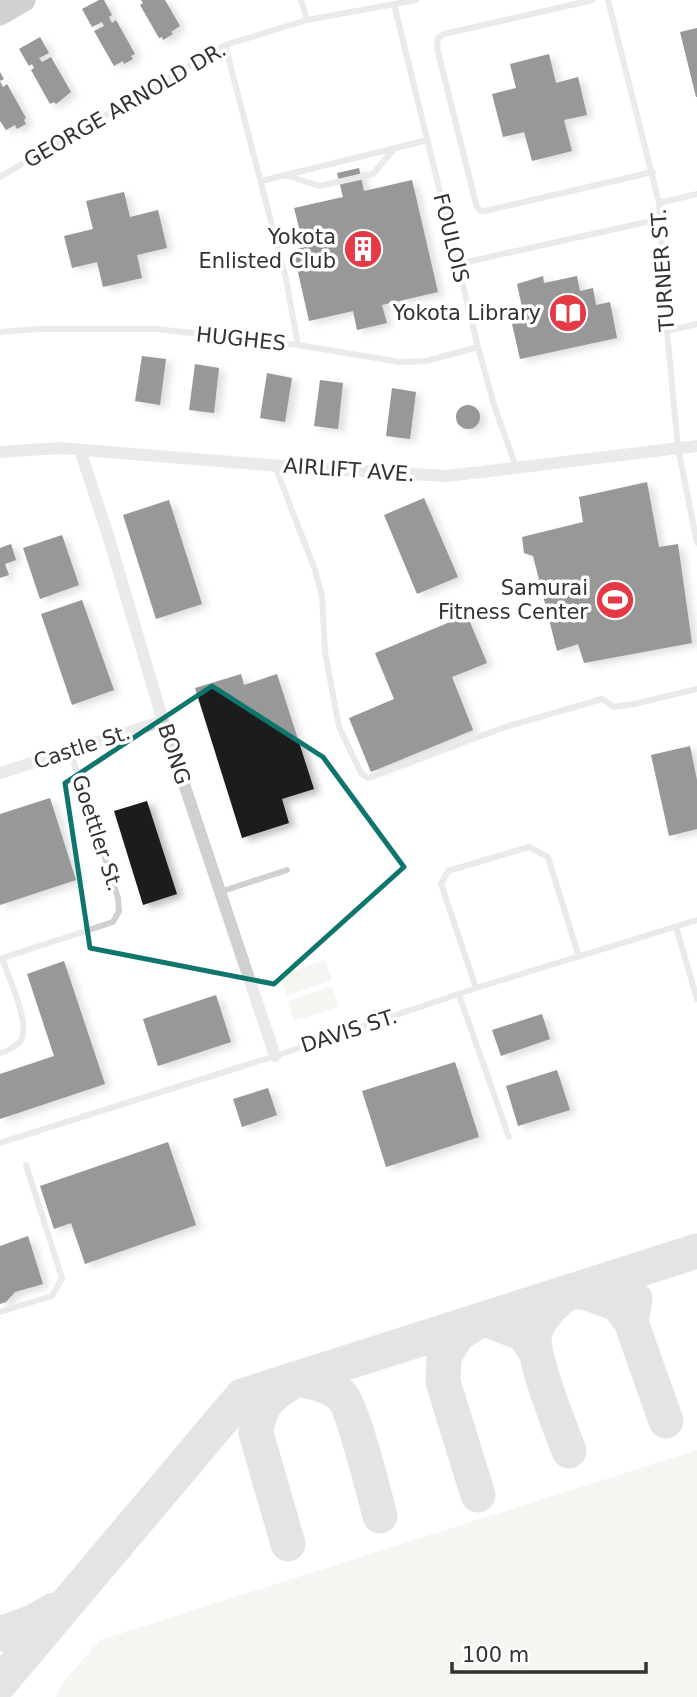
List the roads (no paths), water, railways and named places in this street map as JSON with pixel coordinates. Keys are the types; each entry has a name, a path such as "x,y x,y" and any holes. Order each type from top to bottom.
{"highway":[{"path":"0,14 24,0"}],"street":[{"name":"AIRLIFT AVE.","path":"0,452 60,448 447,476 697,446"},
{"name":"BONG","path":"79,450 107,532 163,721 275,1056"},
{"name":"Castle St.","path":"0,773 163,721"}],"lane":[{"path":"301,0 307,20"},
{"name":"GEORGE ARNOLD DR.","path":"0,177 225,45 307,20 416,0"},
{"path":"593,0 444,34 438,38 437,48 475,204 479,210 485,211 653,172"},
{"name":"TURNER ST.","path":"608,0 659,203 678,448 697,543"},
{"name":"FOULOIS","path":"394,4 478,347 494,405 517,469"},
{"path":"225,45 286,279 298,345"},
{"path":"261,181 428,140"},
{"path":"286,175 320,186 373,174 396,147"},
{"path":"659,203 697,194"},
{"path":"458,264 660,219"},
{"path":"667,331 697,324"},
{"name":"HUGHES","path":"0,332 39,329 156,329 298,345 400,362 426,361 478,347"},
{"path":"275,465 315,570 322,596 325,652 339,727 361,773 368,778 505,727 602,699 614,707 634,705 697,689"},
{"name":"Goettler St.","path":"1,958 113,922 119,911 118,898 70,751"},
{"path":"476,988 441,884 448,871 529,847 548,857 579,957"},
{"path":"220,892 287,870"},
{"name":"DAVIS ST.","path":"0,1143 275,1056 476,988 697,920"},
{"path":"676,927 697,999"},
{"path":"0,1053 13,1048 22,1038 24,1024 1,958"},
{"path":"459,995 509,1137"},
{"path":"0,1312 52,1296 62,1279 26,1165"}],"place":[{"name":"Yokota Enlisted Club","path":"363,249"},
{"name":"Yokota Library","path":"568,313"},
{"name":"Samurai Fitness Center","path":"615,600"}]}
